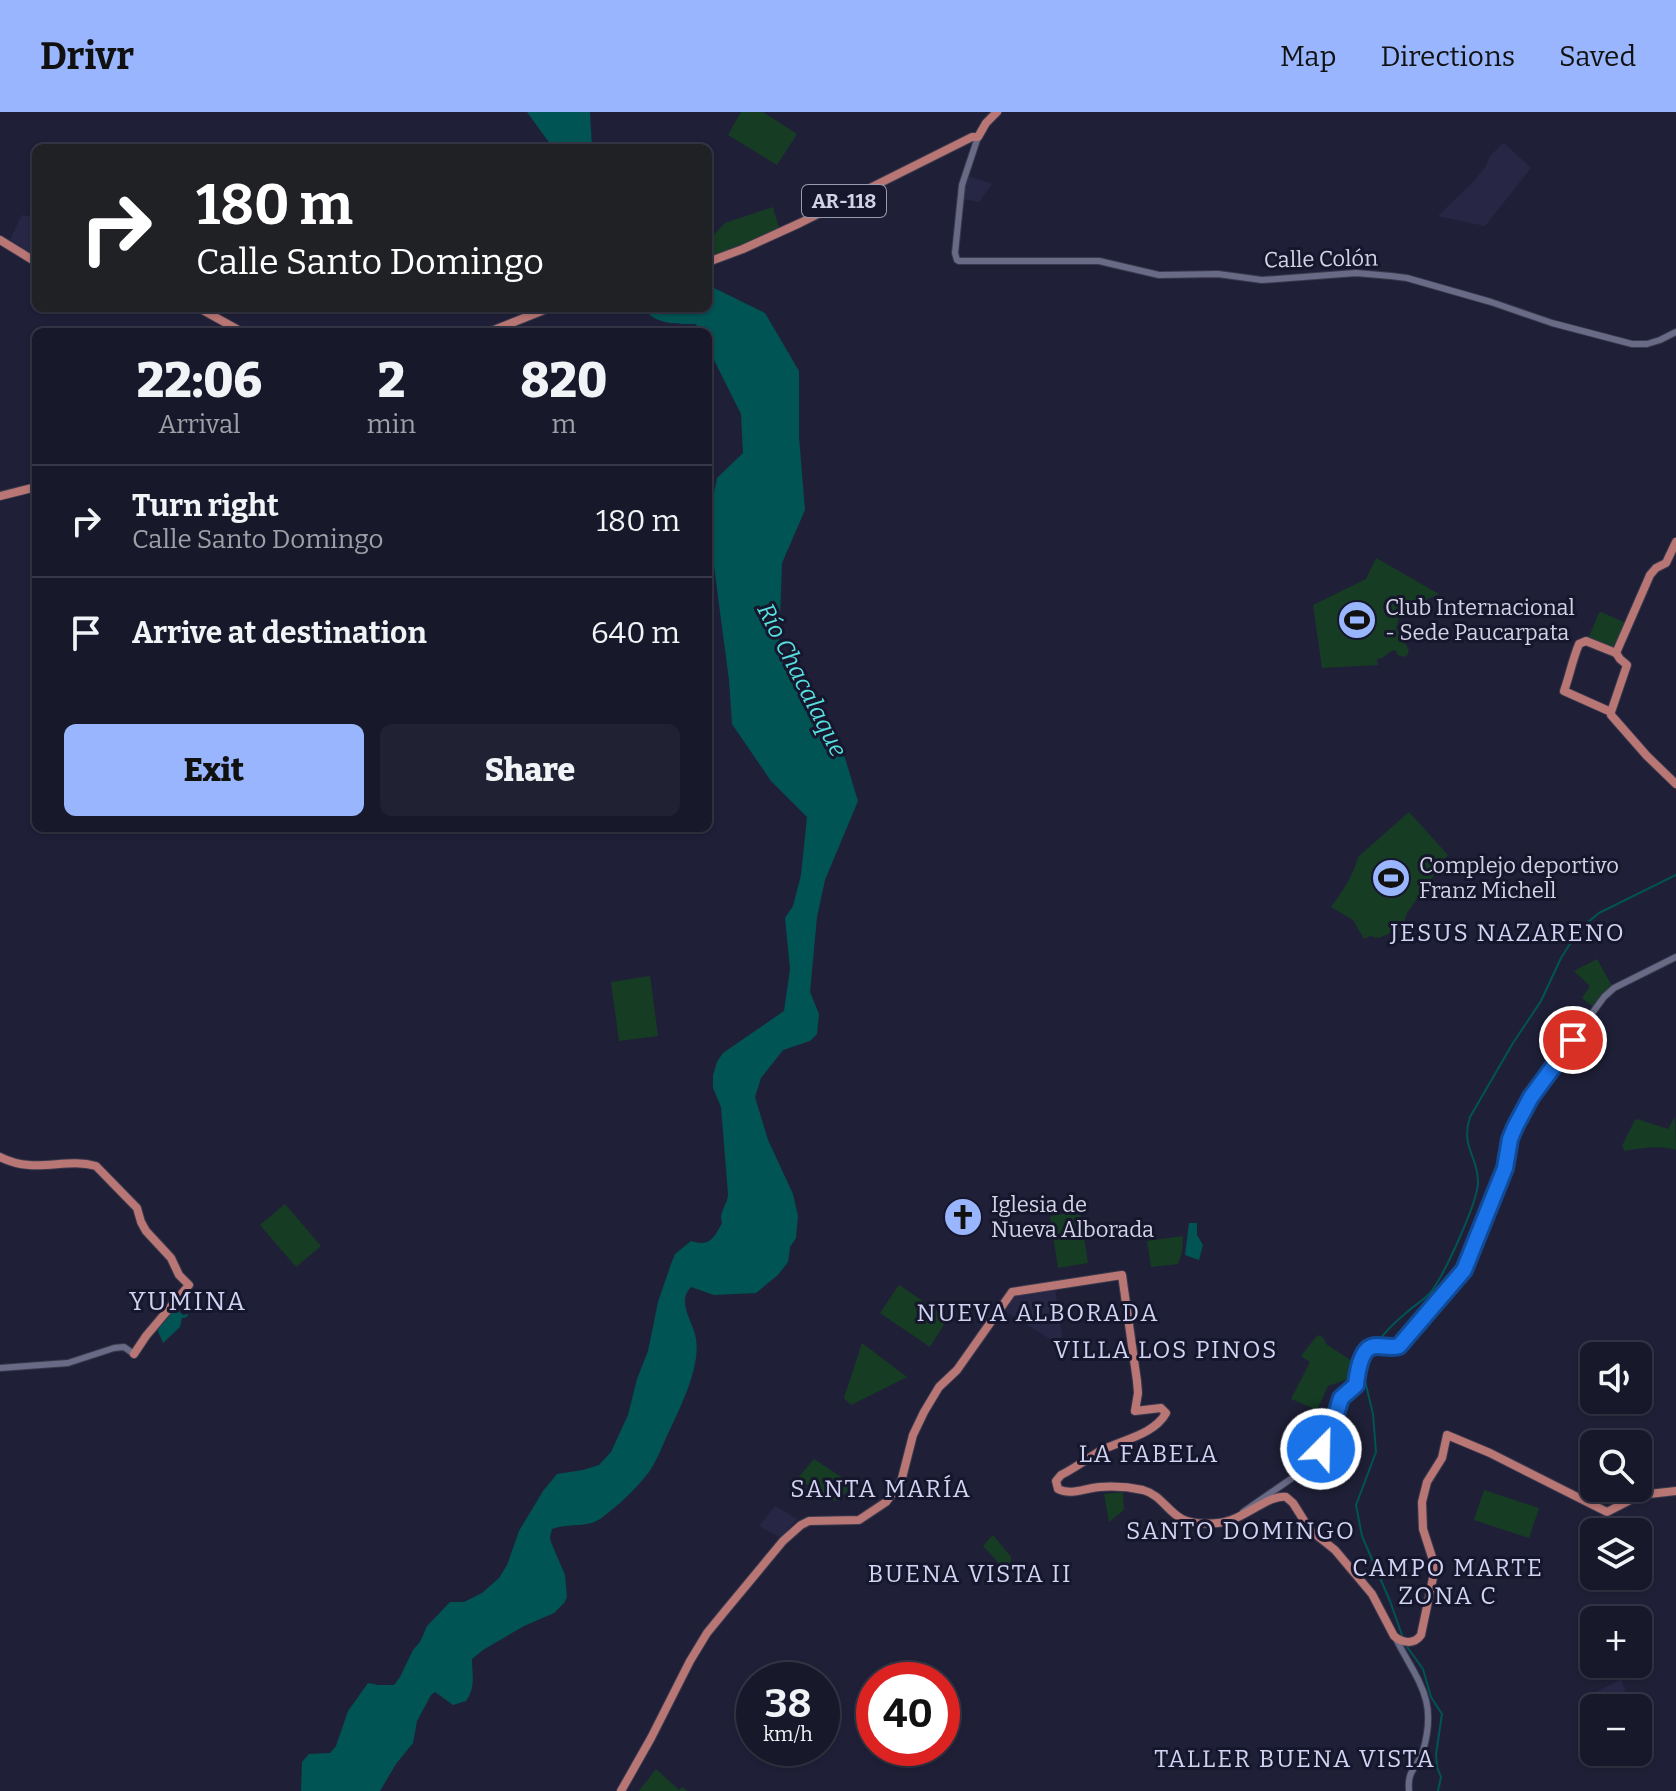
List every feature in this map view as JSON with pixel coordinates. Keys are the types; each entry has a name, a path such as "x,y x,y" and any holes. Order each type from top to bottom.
{"main road":[{"path":"978,137 997,112"},
{"name":"AR-118","path":"712,261 779,233 972,137 978,137"},
{"path":"0,240 32,260"},
{"path":"206,312 235,328"},
{"path":"510,328 541,312"},
{"path":"0,496 32,488"},
{"path":"1616,653 1650,575 1666,563 1676,542"},
{"path":"1611,712 1564,691 1579,644 1586,641 1616,653 1627,665 1611,715 1676,784"},
{"path":"0,1157 38,1167 96,1166 137,1208 146,1231 171,1258 179,1275 189,1285 134,1354"},
{"path":"621,1791 707,1633 783,1541 806,1522 859,1520 888,1500 901,1482 913,1435 934,1394 957,1370 1012,1292 1122,1275 1137,1381 1135,1411 1161,1408 1166,1413 1165,1418 1141,1434 1117,1443 1061,1475 1056,1481 1058,1489 1072,1492 1100,1487 1139,1489 1156,1495 1185,1521 1207,1524 1233,1520 1277,1496 1283,1496 1290,1500 1310,1530 1335,1550 1406,1640 1421,1635 1434,1573 1423,1529 1422,1502 1427,1482 1442,1458 1447,1435 1490,1453 1607,1512 1640,1495 1676,1491"}],"street":[{"name":"Calle Colón","path":"978,137 962,185 955,253 957,260 1099,261 1159,275 1218,274 1262,280 1356,273 1391,276 1407,278 1632,344 1647,344 1676,332"},
{"path":"1233,1520 1298,1474 1321,1449 1329,1437 1341,1398 1356,1385 1367,1350 1399,1346 1462,1274 1505,1168 1510,1139 1518,1121 1531,1097 1604,997 1614,988 1676,957"},
{"path":"0,1368 68,1363 114,1348 124,1347 134,1354"},
{"path":"1406,1640 1430,1718 1422,1753 1409,1774 1409,1791"}],"shaded area":[{"path":"527,112 590,112 592,144 550,144"},
{"path":"741,112 763,112 797,134 777,165 728,135"},
{"path":"1502,144 1531,168 1485,226 1438,216 1474,181"},
{"path":"967,176 992,184 979,202 963,199"},
{"path":"773,207 779,228 712,257 712,237 725,223"},
{"path":"22,215 32,217 32,254 10,240"},
{"path":"712,287 765,313 799,371 799,437 805,510 782,563 779,645 817,722 845,758 858,801 825,880 817,917 810,992 819,1014 817,1034 810,1041 783,1050 761,1078 755,1097 768,1140 793,1194 798,1216 796,1238 790,1247 788,1262 756,1293 714,1295 691,1287 687,1293 685,1305 696,1339 695,1363 682,1403 654,1464 633,1491 600,1519 589,1524 552,1529 551,1542 565,1575 567,1597 564,1603 554,1613 524,1626 472,1659 472,1686 466,1701 453,1705 435,1692 431,1695 417,1721 413,1743 380,1791 301,1791 302,1762 309,1754 330,1753 336,1746 348,1711 368,1683 394,1685 427,1626 450,1602 464,1602 482,1593 499,1578 519,1531 557,1474 599,1465 611,1452 628,1415 648,1351 658,1302 675,1254 691,1241 703,1243 711,1240 722,1223 721,1215 728,1194 721,1107 713,1088 717,1062 723,1053 784,1011 790,969 785,918 793,906 801,875 807,817 771,781 732,724 712,551 712,502 717,478 743,453 741,414 712,356 712,328 660,321 647,312 712,312"},
{"name":"Club Internacional - Sede Paucarpata","path":"1376,558 1439,594 1401,611 1396,628 1409,650 1407,655 1403,657 1393,650 1377,659 1378,665 1322,668 1313,605 1366,579"},
{"path":"1601,612 1625,625 1616,647 1612,649 1588,639"},
{"name":"Complejo deportivo Franz Michell","path":"1409,812 1448,855 1407,913 1403,927 1379,938 1370,936 1364,939 1353,920 1331,907 1347,883 1358,857"},
{"path":"1597,959 1612,986 1593,1007 1582,998 1590,986 1574,971"},
{"path":"650,976 658,1036 619,1041 611,982"},
{"path":"1675,1117 1676,1150 1657,1147 1625,1151 1622,1146 1635,1120 1668,1129"},
{"path":"285,1204 321,1246 296,1267 260,1225"},
{"path":"1080,1211 1088,1263 1058,1268 1050,1216"},
{"path":"1189,1223 1197,1223 1197,1235 1203,1245 1199,1260 1185,1255"},
{"path":"1183,1236 1178,1264 1151,1267 1147,1241"},
{"path":"899,1285 948,1318 930,1347 880,1313"},
{"path":"1055,1288 1060,1338 1050,1339 1002,1309 1012,1295"},
{"path":"177,1305 183,1315 188,1314 187,1317 182,1318 180,1327 163,1343 157,1329"},
{"path":"1320,1335 1326,1344 1358,1365 1354,1377 1328,1386 1317,1410 1291,1399 1310,1362 1301,1356"},
{"path":"862,1343 907,1377 851,1405 844,1398"},
{"path":"814,1459 855,1486 835,1501 797,1479"},
{"path":"1484,1490 1539,1508 1529,1538 1474,1520"},
{"path":"1123,1492 1124,1510 1109,1522 1104,1494"},
{"path":"775,1506 797,1519 781,1538 759,1526"},
{"name":"BUENA VISTA II","path":"993,1535 1011,1557 1010,1575 983,1546"},
{"path":"1621,1679 1626,1694 1593,1694"},
{"path":"656,1769 679,1790 682,1787 688,1791 639,1791"}],"waterway":[{"path":"1377,1343 1431,1292 1451,1256 1478,1183 1467,1136 1470,1117 1541,1001 1575,936 1599,913 1676,875"},
{"path":"1374,1349 1367,1365 1365,1381 1373,1414 1376,1452 1356,1505 1362,1536 1403,1638"},
{"path":"1405,1644 1423,1669 1431,1697 1442,1714 1436,1754 1441,1777 1438,1791"}],"place":[{"name":"Club Internacional - Sede Paucarpata","path":"1357,620"},
{"name":"Complejo deportivo Franz Michell","path":"1391,878"},
{"name":"Iglesia de Nueva Alborada","path":"963,1217"}],"district":[{"name":"JESUS NAZARENO","path":"1508,933"},
{"name":"YUMINA","path":"188,1301"},
{"name":"NUEVA ALBORADA","path":"1038,1313"},
{"name":"VILLA LOS PINOS","path":"1166,1350"},
{"name":"LA FABELA","path":"1149,1454"},
{"name":"SANTA MARÍA","path":"881,1489"},
{"name":"SANTO DOMINGO","path":"1241,1531"},
{"name":"BUENA VISTA II","path":"970,1574"},
{"name":"CAMPO MARTE ZONA C","path":"1448,1582"},
{"name":"TALLER BUENA VISTA","path":"1295,1759"}],"route":[{"path":"1321,1449 1329,1437 1341,1398 1356,1385 1367,1350 1399,1346 1462,1274 1505,1168 1515,1127 1531,1097 1573,1040"}],"water label":[{"name":"Río Chacalaque","path":"802,680"}]}
